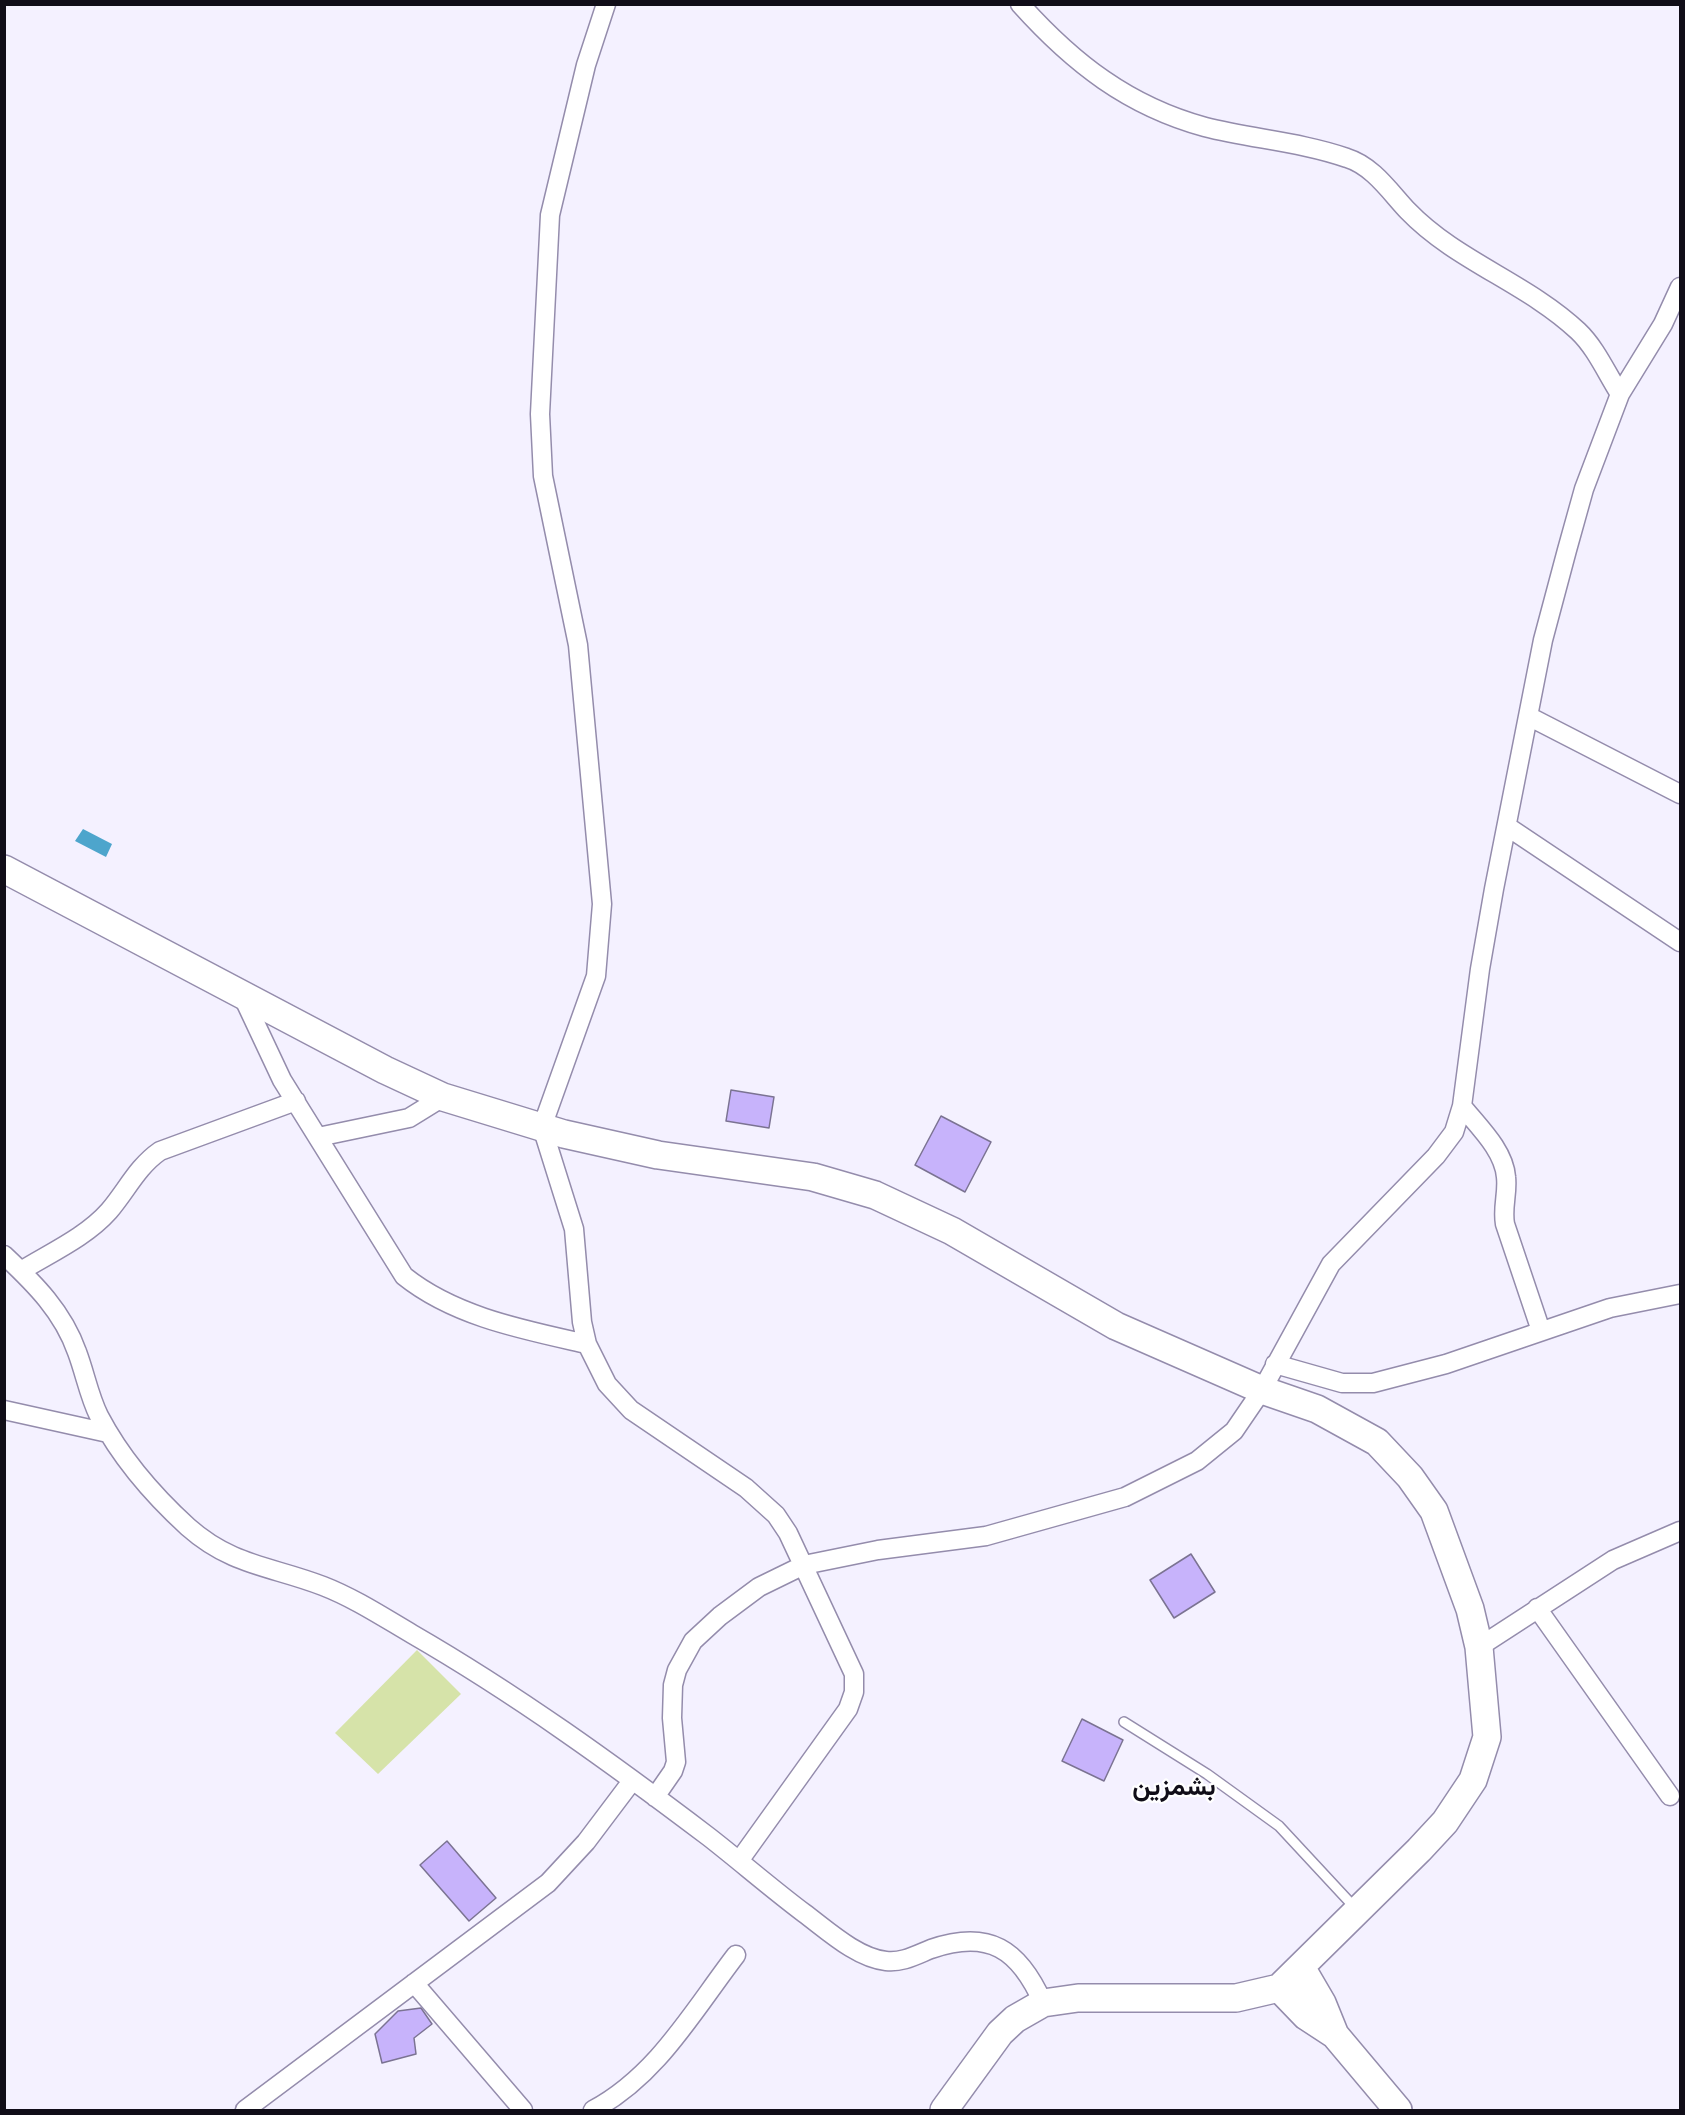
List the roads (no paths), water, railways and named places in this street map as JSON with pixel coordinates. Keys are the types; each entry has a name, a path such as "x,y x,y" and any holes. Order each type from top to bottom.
{"main road":[{"path":"4,869 384,1070 443,1097 542,1127 658,1155 813,1177 875,1195 952,1231 1116,1326 1262,1390 1317,1409 1377,1442 1410,1477 1434,1511 1470,1610 1479,1647 1487,1737 1473,1780 1438,1829 1279,1988 1236,1998 1078,1998 1043,2003 1030,2009 1000,2033 944,2110"},
{"path":"1301,1967 1322,2003 1335,2035"},
{"path":"1279,1988 1306,2016 1335,2035 1398,2110"}],"street":[{"path":"606,4 586,64 550,215 540,414 543,476 578,645 602,904 596,976 542,1127 574,1229 582,1322 587,1344 607,1383 631,1410 726,1473 776,1515 804,1565 854,1674 854,1692 848,1709 739,1861"},
{"path":"1020,4 1081,66 1123,94 1162,113 1205,127 1349,158 1374,174 1410,213 1460,252 1579,332 1620,394"},
{"path":"655,1797 673,1771 676,1762 673,1693 683,1654 707,1627 732,1606 759,1587 804,1565 878,1550 986,1536 1125,1497 1197,1461 1234,1431 1262,1390 1332,1264 1437,1156 1454,1132 1462,1106 1480,969 1543,640 1567,550 1588,478 1620,394 1663,324 1680,287"},
{"path":"1530,717 1680,794"},
{"path":"1508,827 1680,942"},
{"path":"242,995 270,1058 394,1264 414,1285 425,1293 496,1321 587,1344"},
{"path":"318,1137 409,1118 443,1097"},
{"path":"21,1271 96,1224 119,1199 144,1162 160,1151 296,1101"},
{"path":"1462,1106 1495,1148 1503,1163 1507,1179 1503,1210 1505,1224 1541,1331"},
{"path":"4,1255 50,1301 70,1333 91,1396 108,1432 153,1492 191,1530 242,1562 302,1579 343,1594 485,1678 655,1797 829,1931 870,1956 896,1961 955,1941 972,1940 988,1943 1004,1951 1018,1963 1043,2003"},
{"path":"1275,1364 1342,1383 1373,1383 1446,1365 1610,1308 1680,1294"},
{"path":"4,1410 108,1432"},
{"path":"1479,1647 1613,1560 1680,1531"},
{"path":"1537,1608 1670,1796"},
{"path":"245,2110 548,1883 586,1842 632,1781"},
{"path":"593,2110 630,2086 662,2054 736,1955"},
{"path":"414,1983 523,2110"}],"lane":[{"path":"1124,1722 1207,1774 1279,1826 1358,1910"}],"water":[{"path":"83,829 112,844 106,857 75,841"}],"district":[{"name":"بشمزين","path":"1174,1787"}]}
